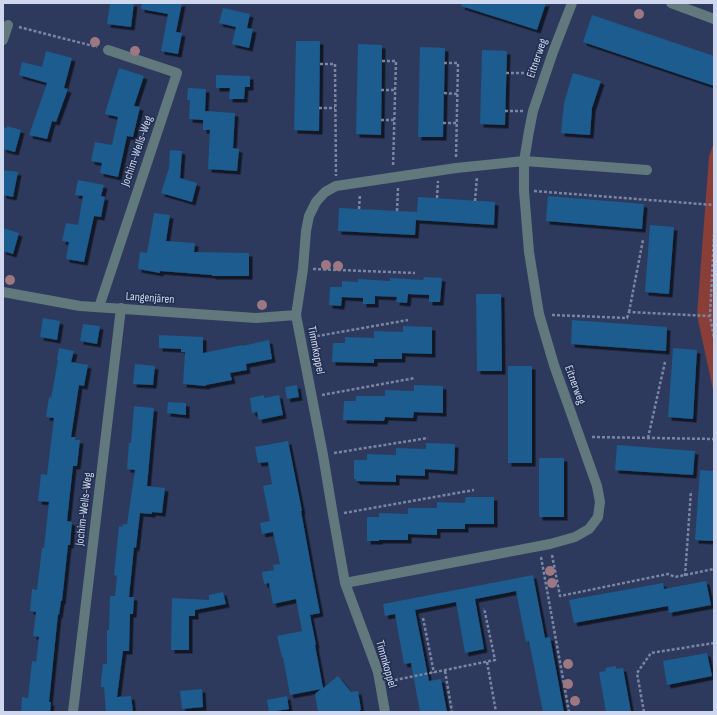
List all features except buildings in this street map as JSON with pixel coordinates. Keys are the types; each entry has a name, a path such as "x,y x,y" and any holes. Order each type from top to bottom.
{"street":[{"name":"Eitnerweg","path":"345,583 550,544 575,537 590,529 598,517 600,502 597,486 554,365 539,314 529,252 524,191 524,161 534,111 552,52 572,3"},
{"path":"671,3 714,19"},
{"path":"3,40 8,25"},
{"name":"Jochim-Wells-Weg","path":"99,307 177,73 108,50"},
{"name":"Timmkoppel","path":"385,712 378,672 345,583 323,455 296,315 309,216 316,202 325,192 336,186 439,170 524,161 647,170"},
{"name":"Langenjären","path":"3,292 80,306 256,318 296,315"},
{"name":"Jochim-Wells-Weg","path":"73,712 121,308"}],"path":[{"path":"8,25 108,50"},
{"path":"382,61 396,61 395,120 397,211"},
{"path":"444,63 458,63 456,168"},
{"path":"320,64 335,64 336,186"},
{"path":"506,73 546,72"},
{"path":"381,90 396,90"},
{"path":"444,93 457,94"},
{"path":"319,108 335,108"},
{"path":"505,111 534,111"},
{"path":"381,120 395,120"},
{"path":"443,123 457,123"},
{"path":"476,200 478,166"},
{"path":"437,198 439,170"},
{"path":"524,191 714,205"},
{"path":"714,234 710,316 714,338"},
{"path":"539,314 627,318 643,240"},
{"path":"303,269 415,273"},
{"path":"629,312 710,316"},
{"path":"300,339 408,320"},
{"path":"648,438 665,362"},
{"path":"312,397 414,378"},
{"path":"580,436 714,438"},
{"path":"323,455 428,438"},
{"path":"333,515 474,490"},
{"path":"685,576 691,491"},
{"path":"550,544 560,596 668,574 675,577 685,576 714,569"},
{"path":"539,546 569,712"},
{"path":"380,684 495,660 484,608"},
{"path":"423,618 434,673"},
{"path":"644,712 637,673 651,653 714,643"},
{"path":"487,662 496,712"},
{"path":"445,670 452,712"}],"shaded area":[{"path":"714,142 714,394 697,315 709,157"}]}
